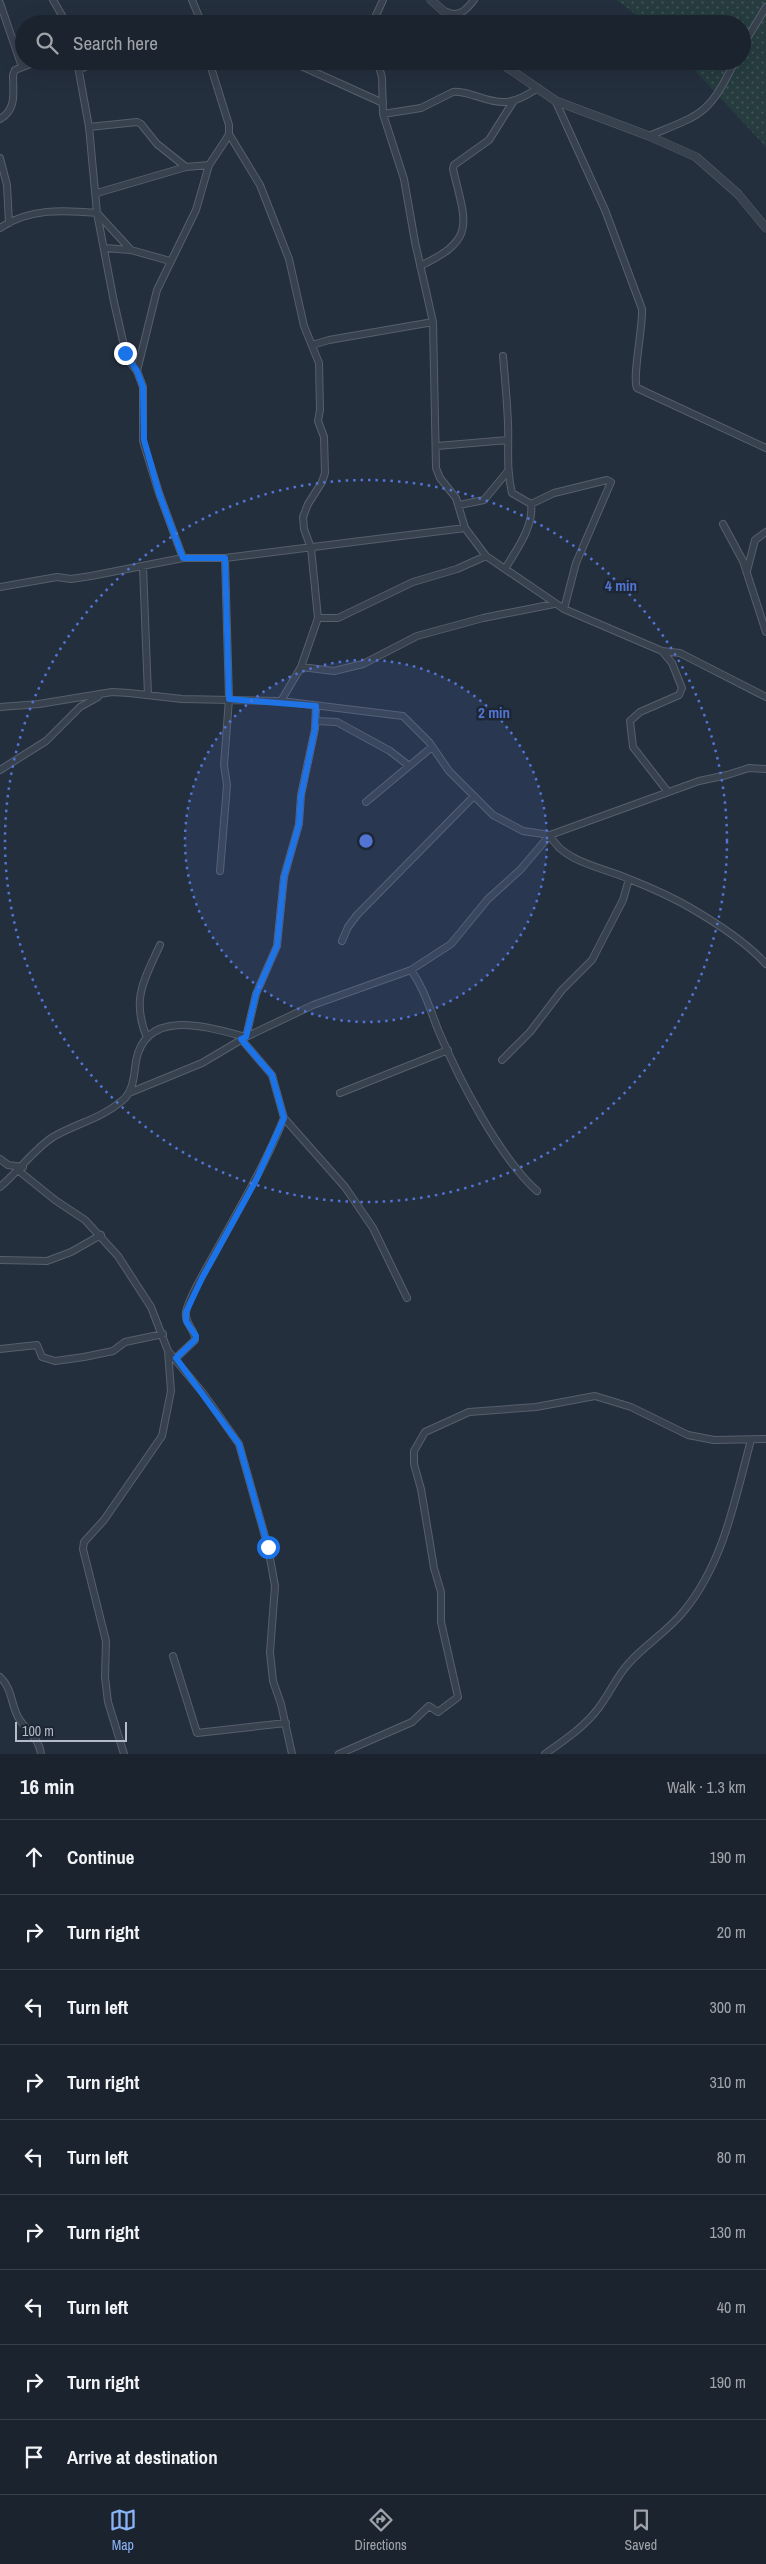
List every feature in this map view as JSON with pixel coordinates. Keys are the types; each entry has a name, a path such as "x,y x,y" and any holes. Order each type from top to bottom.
{"street":[{"path":"53,0 61,15"},
{"path":"192,0 198,15"},
{"path":"376,15 383,0"},
{"path":"431,0 449,15"},
{"path":"444,10 453,14 461,13 474,0"},
{"path":"0,3 15,47"},
{"path":"751,32 766,7"},
{"path":"0,119 9,113 12,107 13,75 15,70"},
{"path":"80,70 97,193 97,213 125,353 137,371 143,387 144,440 159,493 183,558"},
{"path":"212,70 229,125 229,134 260,185 289,259 300,312 319,363 320,410 318,416 324,438 325,462 322,482 308,504 303,517 304,529 311,548 318,618 301,666 281,701"},
{"path":"310,70 383,103"},
{"path":"380,70 383,114 404,179 420,266 433,322 436,468 440,478 459,504 459,512 465,528 475,544 486,556 554,604 662,650 680,653 766,697"},
{"path":"511,70 555,100 649,136 696,157 738,194 766,228"},
{"path":"649,136 699,115 709,107 730,70"},
{"path":"420,266 441,256 458,242 464,222 453,170 454,165 489,140 513,102 538,88"},
{"path":"383,114 421,108 453,92 459,91 487,100 513,102"},
{"path":"555,100 606,210 642,310 643,324 634,379 637,388 766,448"},
{"path":"89,126 137,122 142,124 157,144 186,167"},
{"path":"137,371 157,290 196,210 209,165 229,134"},
{"path":"0,158 7,185 9,223"},
{"path":"97,193 186,167 209,165"},
{"path":"0,228 19,218 55,210 97,213 131,250"},
{"path":"104,248 131,250 170,261"},
{"path":"312,345 329,340 433,322"},
{"path":"503,356 508,471 512,493 531,504"},
{"path":"436,446 508,440"},
{"path":"459,504 484,500 508,471"},
{"path":"531,504 568,488 607,480 611,482 576,563 564,609"},
{"path":"505,569 531,520 531,504"},
{"path":"723,524 743,562 766,632"},
{"path":"0,587 57,577 71,579 183,558 225,558 465,528"},
{"path":"746,572 755,540 766,532"},
{"path":"318,618 338,618 390,592 457,569 486,556"},
{"path":"220,870 227,785 224,765 229,699 225,558"},
{"path":"143,567 148,695"},
{"path":"301,666 334,672 363,664 417,636 454,625 554,604"},
{"path":"662,650 672,663 680,682 681,692 674,698 633,716 630,721 630,733 633,747 668,792"},
{"path":"0,707 39,704 112,692 182,699 281,701 403,716 432,746 449,771 493,815 509,826 523,831 550,835 699,781 727,776 749,768 766,769"},
{"path":"0,770 46,741 80,707 101,695"},
{"path":"243,1038 256,994 277,946 284,877 299,824 301,796 316,721 316,706"},
{"path":"316,721 337,722 390,751 408,765"},
{"path":"366,802 432,746"},
{"path":"342,941 353,920 473,797"},
{"path":"550,835 554,843 573,857 629,878 689,907 734,938 766,964"},
{"path":"0,1187 52,1138 97,1118 129,1093 202,1063 243,1038 313,1004 411,970 451,944 488,899 520,870 550,835"},
{"path":"502,1060 530,1032 562,990 592,960 623,900 629,878"},
{"path":"147,1038 139,1018 141,988 160,944"},
{"path":"411,970 422,986 439,1033 472,1102 522,1176 537,1191"},
{"path":"129,1093 139,1050 147,1038 158,1029 182,1025 203,1027 243,1038 272,1075 284,1118 345,1187 373,1228 407,1298"},
{"path":"340,1093 448,1050"},
{"path":"176,1358 195,1340 196,1336 186,1321 186,1312 202,1278 260,1172 284,1118"},
{"path":"0,1159 85,1220 101,1235 138,1284 163,1334 168,1351 171,1391 162,1436 108,1514 84,1542 83,1549 106,1641 105,1677 108,1702 122,1752"},
{"path":"8,1165 19,1171"},
{"path":"0,1260 46,1261 71,1252 101,1235"},
{"path":"0,1349 38,1345 42,1357 54,1361 112,1351 125,1342 163,1334"},
{"path":"168,1351 176,1358 239,1444 247,1466 256,1509 268,1547 275,1586 270,1652 274,1681 286,1723 292,1754"},
{"path":"339,1754 412,1722 429,1706 438,1712 458,1697 441,1622 441,1592 434,1568 421,1489 414,1464 414,1451 425,1432 469,1412 536,1406 595,1396 631,1407 688,1434 714,1440 766,1439"},
{"path":"545,1754 570,1736 596,1712 628,1664 666,1630 698,1592 714,1566 721,1546 751,1440"},
{"path":"173,1656 193,1727 197,1733 286,1723"},
{"path":"0,1677 8,1687 20,1720 38,1740 41,1754"}],"green space":[{"path":"617,0 766,0 766,147 694,70 751,70 751,15 636,15"}],"route":[{"path":"125,353 142,382 142,426 144,440 159,493 183,558 225,558 229,699 281,701 316,706 315,729 301,796 299,824 284,877 277,946 256,994 255,1009 246,1037 241,1039 272,1075 284,1118 256,1180 202,1278 186,1312 186,1321 196,1336 195,1340 176,1358 239,1444 247,1466 256,1509 268,1547"}]}
